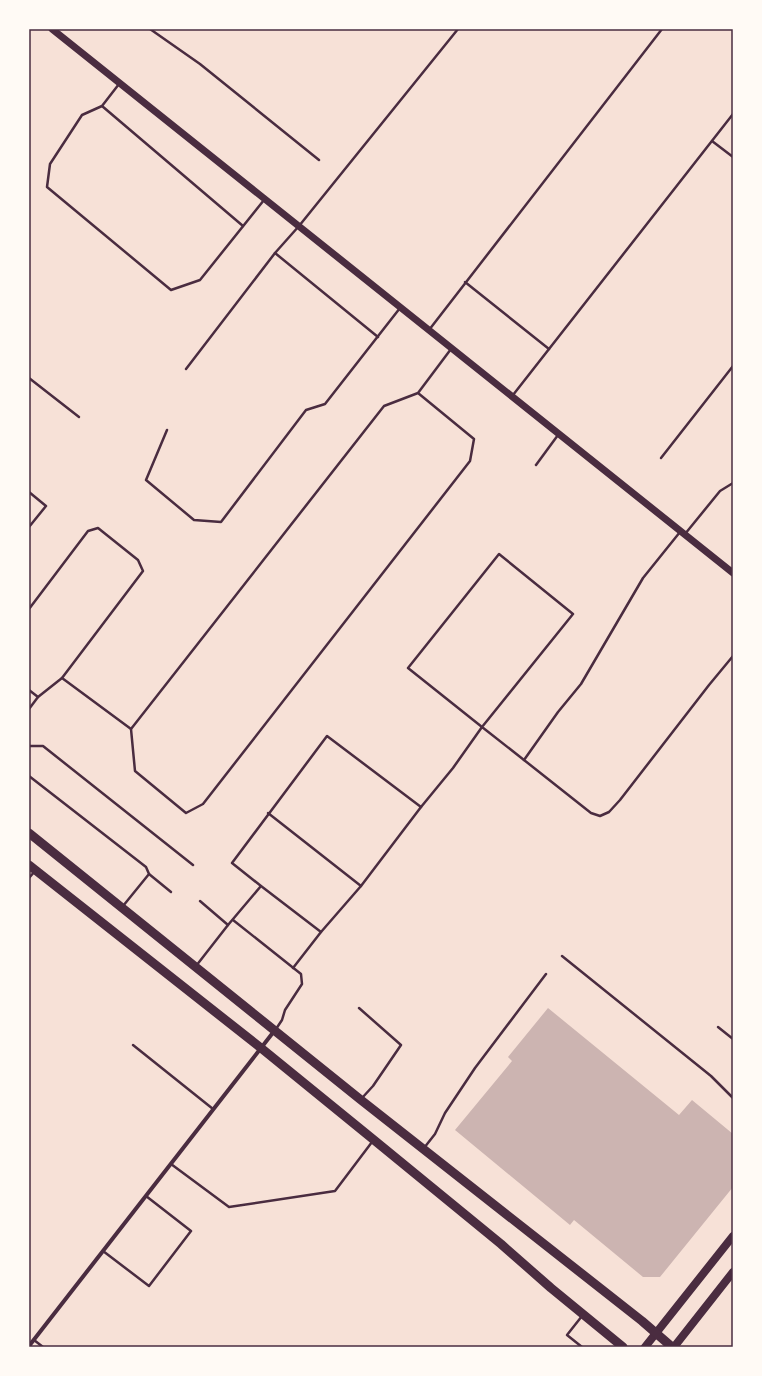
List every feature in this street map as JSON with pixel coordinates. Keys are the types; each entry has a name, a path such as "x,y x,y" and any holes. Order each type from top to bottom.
{"main road":[{"path":"29,833 361,1100 424,1148 673,1347 733,1272"},
{"path":"32,867 374,1140 501,1244 623,1347"},
{"path":"645,1347 733,1236"}],"street":[{"path":"52,29 733,573"},
{"path":"29,1346 275,1030"}],"lane":[{"path":"150,29 200,64 318,160"},
{"path":"186,369 275,253 299,226 458,29"},
{"path":"429,330 662,29"},
{"path":"119,84 102,106 82,115 50,164 47,187 171,290 200,280 265,199"},
{"path":"102,106 244,226"},
{"path":"512,396 733,114"},
{"path":"712,140 733,157"},
{"path":"275,253 378,337"},
{"path":"465,282 549,349"},
{"path":"167,430 146,480 194,520 221,522 306,410 325,404 400,308"},
{"path":"418,393 474,439 470,461 203,804 186,813 135,771 131,729 384,406 418,393 452,348"},
{"path":"661,458 733,366"},
{"path":"29,378 79,417"},
{"path":"536,465 559,433"},
{"path":"524,760 558,712 581,684 644,578 720,491 733,483"},
{"path":"29,492 46,506 29,528"},
{"path":"29,609 88,531 98,528 138,560 143,571 62,678 38,698 29,709"},
{"path":"293,968 320,932 361,886 421,807 453,768 482,728 573,614 499,554 408,668 482,728 591,813 600,816 609,812 708,685 733,656"},
{"path":"62,678 131,729"},
{"path":"29,690 38,698"},
{"path":"320,932 232,862 327,736 421,807"},
{"path":"29,746 43,746 193,865"},
{"path":"29,776 146,867 149,874 171,892"},
{"path":"268,813 361,886"},
{"path":"29,878 32,867"},
{"path":"122,908 149,874"},
{"path":"196,966 261,886"},
{"path":"200,901 228,925"},
{"path":"233,920 300,974 302,984 285,1010 282,1020 275,1030"},
{"path":"562,956 711,1076 733,1098"},
{"path":"424,1148 435,1134 445,1113 475,1068 546,974"},
{"path":"359,1008 401,1045 373,1086 361,1100"},
{"path":"718,1027 733,1039"},
{"path":"133,1045 213,1109"},
{"path":"171,1164 229,1208 335,1191 374,1140"},
{"path":"103,1251 149,1286 191,1231 146,1196"},
{"path":"582,1347 567,1335 583,1314"},
{"path":"34,1340 43,1347"}],"building":[{"path":"548,1008 679,1115 692,1100 733,1134 733,1187 660,1277 643,1277 574,1220 570,1225 455,1130 512,1061 508,1057"}]}
